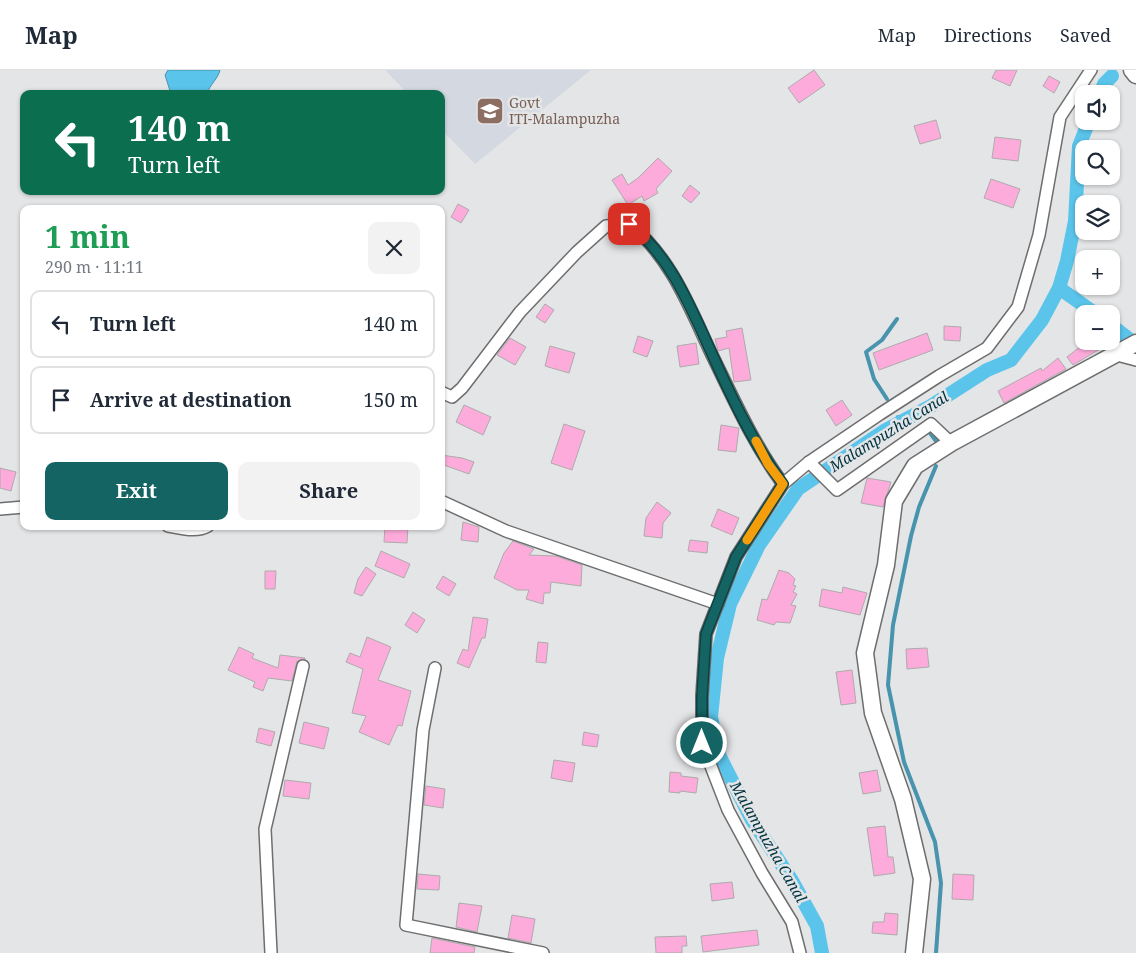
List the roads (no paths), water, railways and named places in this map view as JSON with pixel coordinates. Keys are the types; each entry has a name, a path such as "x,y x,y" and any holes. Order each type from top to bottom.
{"main road":[{"path":"1132,70 1136,75"},
{"path":"914,953 922,878 903,799 873,713 865,653 886,565 894,501 915,466 952,442 1117,355 1136,343"}],"street":[{"path":"800,953 792,922 762,873 728,810 702,743 702,696 706,634 736,557 783,484 809,462 939,376 987,348 1018,307 1039,235 1060,117 1090,70"},
{"path":"445,394 452,397 462,388 520,312 577,252 606,226 629,224 642,234 672,276 690,306 713,357 768,464 783,484"},
{"path":"1117,355 1136,360"},
{"path":"809,462 836,490 931,424 952,442"},
{"path":"445,502 506,531 718,604"},
{"path":"0,509 20,507"},
{"path":"271,953 265,829 304,666"},
{"path":"435,668 423,730 406,924 543,953"}],"water":[{"path":"168,70 220,70 209,90 170,90 165,75"}],"waterway":[{"name":"Malampuzha Canal","path":"1104,85 1112,76"},
{"name":"Malampuzha Canal","path":"822,953 817,926 791,879 752,820 719,755 711,717 717,658 730,604 759,545 798,489 884,431 931,406 987,370 1011,360 1042,320 1059,288 1067,261 1075,221 1079,146 1085,130"},
{"name":"Malampuzha Canal","path":"1059,288 1083,305"},
{"path":"887,399 874,379 866,352 882,340 897,319"},
{"name":"Malampuzha Canal","path":"1120,332 1129,339"},
{"path":"898,417 900,419 908,413 916,420"},
{"path":"930,433 936,441"},
{"path":"936,466 919,507 911,536 893,625 888,685 904,762 935,842 941,883 936,953"}],"place":[{"name":"Govt ITI-Malampuzha","path":"490,111"}]}
